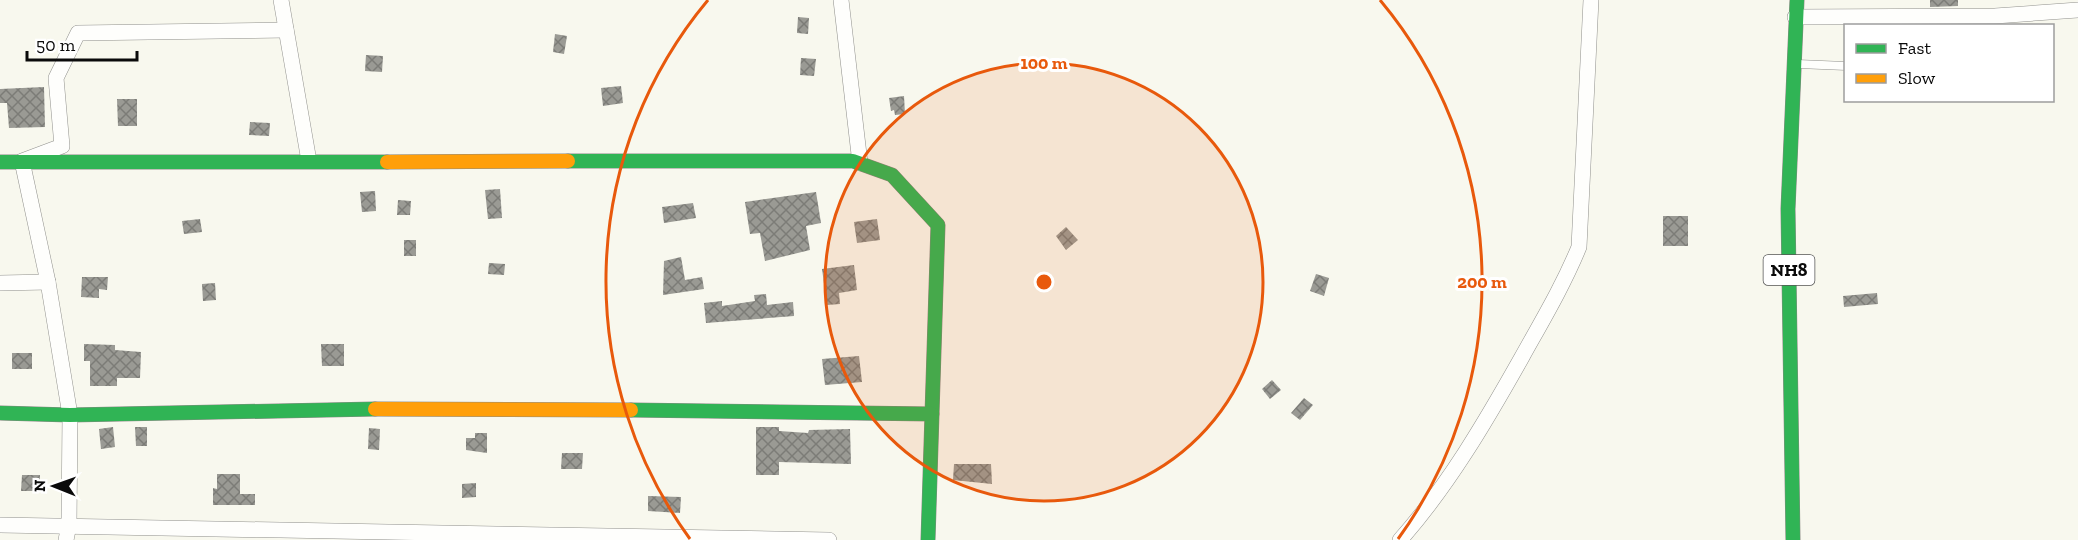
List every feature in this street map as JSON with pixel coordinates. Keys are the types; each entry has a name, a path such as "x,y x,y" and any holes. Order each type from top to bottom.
{"main road":[{"name":"NH8","path":"1793,540 1788,209 1797,0"},
{"path":"0,162 853,161 892,175 938,225 928,540"},
{"path":"0,413 70,415 452,408 932,414"}],"street":[{"path":"281,0 309,161"},
{"path":"841,0 860,164"},
{"path":"1400,540 1437,494 1495,405 1567,276 1579,247 1591,0"},
{"path":"1795,17 1995,16 2078,10"},
{"path":"68,533 70,415 48,282 22,161 62,146 56,78 78,33 286,30"},
{"path":"0,283 48,282"},
{"path":"0,525 68,533 829,540"}],"lane":[{"path":"1793,64 1844,66"}],"building":[{"path":"1930,0 1958,0 1958,6 1930,7"},
{"path":"798,17 809,18 808,34 797,33"},
{"path":"555,34 567,36 564,54 553,52"},
{"path":"366,55 383,56 382,72 365,71"},
{"path":"801,58 816,59 814,76 800,75"},
{"path":"621,86 623,103 603,106 601,88"},
{"path":"44,87 45,127 9,128 7,103 0,103 0,89"},
{"path":"904,96 905,114 895,115 894,110 891,111 889,98"},
{"path":"117,99 137,99 137,126 118,126"},
{"path":"250,122 270,123 269,136 249,135"},
{"path":"500,189 502,218 488,219 485,190"},
{"path":"375,191 376,211 362,212 360,192"},
{"path":"816,192 821,223 806,226 810,250 765,261 760,233 750,234 745,202"},
{"path":"398,200 411,201 410,215 397,215"},
{"path":"693,203 696,218 664,223 662,207"},
{"path":"1663,216 1688,216 1688,246 1663,246"},
{"path":"200,219 202,232 184,234 182,221"},
{"path":"877,219 880,240 857,243 854,222"},
{"path":"1066,227 1078,240 1066,250 1056,236"},
{"path":"404,240 416,240 416,256 404,256"},
{"path":"681,257 685,280 702,277 704,289 663,295 664,261"},
{"path":"489,263 505,264 504,275 488,274"},
{"path":"854,265 857,290 839,293 840,304 827,305 822,269"},
{"path":"1316,274 1329,278 1324,296 1310,291"},
{"path":"82,277 108,277 107,290 99,289 99,298 81,297"},
{"path":"215,283 216,300 203,301 202,284"},
{"path":"1877,293 1878,304 1844,307 1843,296"},
{"path":"766,294 767,305 793,302 794,316 706,323 704,303 722,301 722,306 755,301 754,295"},
{"path":"84,344 115,345 115,350 141,352 140,378 117,378 117,386 90,386 90,361 84,361"},
{"path":"321,344 344,344 344,366 322,366"},
{"path":"12,353 32,353 32,369 12,369"},
{"path":"859,356 862,382 825,385 822,359"},
{"path":"1272,380 1281,390 1270,399 1262,389"},
{"path":"1304,398 1313,405 1300,420 1291,413"},
{"path":"113,427 115,447 101,449 99,429"},
{"path":"135,427 147,427 147,446 136,446"},
{"path":"756,427 779,427 779,431 808,433 809,430 850,429 851,464 779,462 779,475 756,475"},
{"path":"369,428 380,429 379,450 368,449"},
{"path":"475,433 487,433 487,453 466,450 466,438 475,438"},
{"path":"562,453 583,453 582,469 561,469"},
{"path":"954,464 991,464 992,484 953,480"},
{"path":"217,474 240,474 240,494 255,494 255,505 213,505 213,488 217,489"},
{"path":"22,475 40,475 39,491 21,491"},
{"path":"476,483 476,497 462,498 462,484"},
{"path":"648,496 681,497 680,513 648,511"}],"traffic: fast":[{"path":"1793,540 1788,209 1797,0"},
{"path":"568,161 853,161 892,175 938,225 928,540"},
{"path":"0,162 387,162"},
{"path":"0,413 70,415 375,409"},
{"path":"631,410 932,414"}],"traffic: slow":[{"path":"387,162 568,161"},
{"path":"375,409 631,410"}]}
